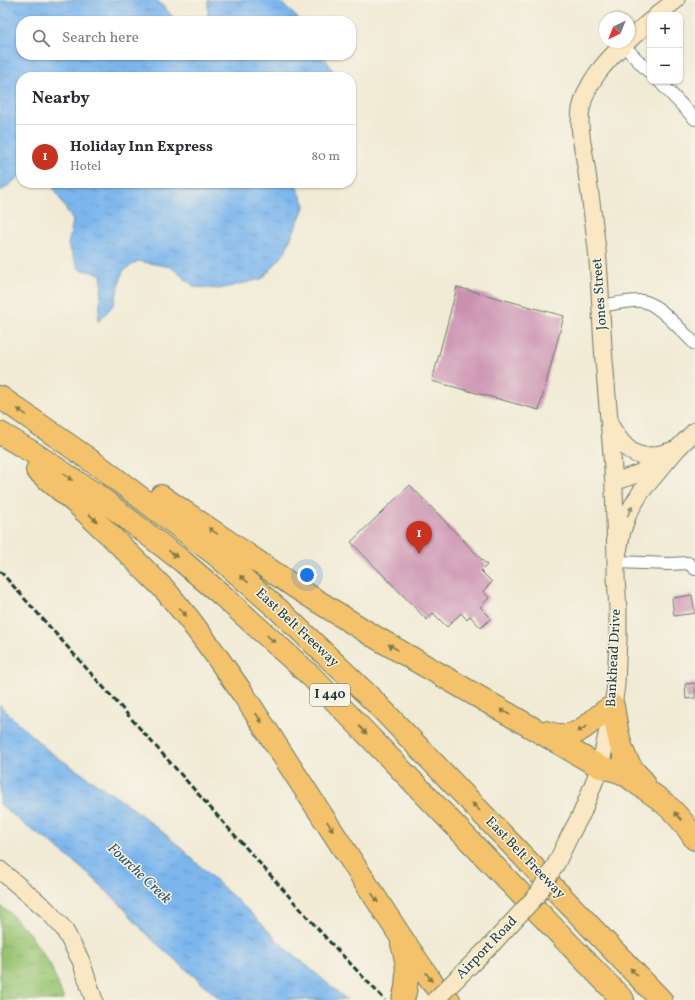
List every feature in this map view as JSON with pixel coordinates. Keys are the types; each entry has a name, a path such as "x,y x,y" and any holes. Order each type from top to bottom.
{"highway":[{"name":"East Belt Freeway","path":"0,397 103,469 216,555 279,610 374,701 661,1000"},
{"path":"44,427 127,474 295,587 370,634 600,766 623,774 657,796"},
{"name":"East Belt Freeway","path":"0,433 32,452 98,496 142,529 223,596 311,676 623,1000"},
{"path":"0,438 78,505 165,590 215,654 243,694 442,998"},
{"path":"536,729 555,736 574,733 583,729 603,711 613,706 619,738 626,758 633,770 676,814 695,839"},
{"path":"399,934 405,953 407,966 406,985 403,1000"}],"main road":[{"path":"661,12 676,0"},
{"name":"Jones Street","path":"635,34 647,24"},
{"name":"Jones Street","path":"616,562 614,482 597,250 580,119 581,109 590,85 598,73 621,48"},
{"path":"610,424 633,453 646,457 677,449"},
{"name":"Bankhead Drive","path":"538,894 557,862 582,813 600,766 613,706 616,684 618,610 616,562 622,531 628,514 641,492 677,449 695,431"},
{"name":"Bankhead Drive","path":"614,482 640,473 677,449"},
{"path":"614,482 631,484 652,479"},
{"path":"0,870 46,909 64,929 81,961 94,1000"},
{"name":"Airport Road","path":"442,998 538,894"}],"street":[{"path":"631,48 647,68"},
{"path":"661,84 695,119"},
{"path":"601,306 622,302 643,301 658,308 695,344"},
{"path":"616,562 670,564 688,563 695,569"}],"green space":[{"path":"0,906 10,913 28,932 50,964 64,1000 0,1000"}],"water":[{"path":"0,0 157,0 172,16 16,16 16,60 326,60 333,71 16,72 16,179 3,190 0,190"},
{"path":"208,0 278,0 296,16 208,16"},
{"path":"54,188 297,188 305,205 284,254 262,279 219,289 195,287 171,267 138,261 123,271 114,304 98,322 102,285 101,274 79,269 68,245 73,221"},
{"name":"Fourche Creek","path":"0,705 50,752 134,809 171,839 253,915 279,942 347,1000 221,1000 147,935 119,903 93,878 49,841 30,829 0,804"}],"building":[{"path":"457,287 564,316 539,410 432,381"},
{"path":"410,485 487,565 481,571 492,582 483,591 489,598 480,607 491,618 481,628 470,616 467,620 461,613 447,627 433,613 427,620 351,542"},
{"path":"692,595 695,613 674,616 672,598"},
{"path":"695,683 695,698 686,699 685,684"}],"railway":[{"path":"0,571 327,939 385,1000"}],"place":[{"name":"Holiday Inn Express","path":"419,554"}]}
